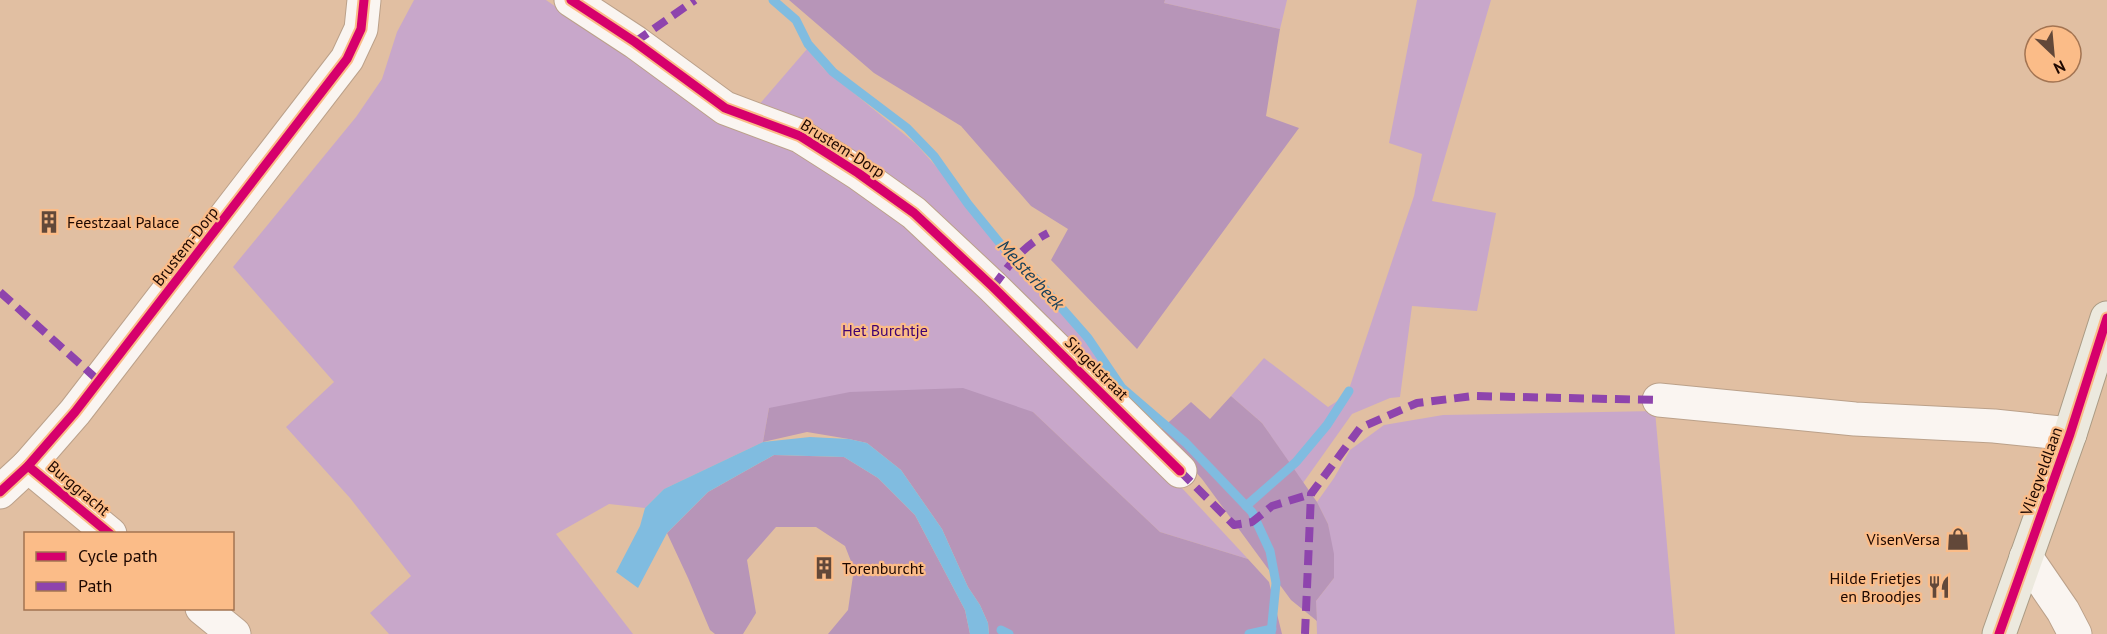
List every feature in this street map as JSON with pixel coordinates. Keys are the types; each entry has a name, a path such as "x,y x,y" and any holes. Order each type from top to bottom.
{"main road":[{"name":"Vliegveldlaan","path":"1999,634 2070,434 2107,318"}],"street":[{"name":"Brustem-Dorp","path":"0,492 28,466 99,381 347,59 361,29 364,0"},
{"name":"Brustem-Dorp","path":"571,0 635,42 725,108 800,136 858,173 914,213 993,287"},
{"name":"Singelstraat","path":"993,287 1180,471"},
{"name":"Vliegveldlaan","path":"1659,400 2070,434"},
{"name":"Burggracht","path":"28,466 108,532"},
{"path":"2026,556 2063,611 2075,634"},
{"path":"203,610 234,634"}],"green space":[{"name":"Het Burchtje","path":"414,0 546,0 684,95 805,155 906,223 1168,473 1248,559 1160,532 1033,412 769,408 763,442 664,489 645,508 609,504 556,534 633,634 389,634 370,613 411,576 350,498 286,427 334,382 233,267 356,117 382,79 397,32"},
{"path":"1165,0 1287,0 1280,29 1164,3"},
{"path":"1417,0 1491,0 1432,201 1496,213 1477,311 1412,306 1400,397 1390,398 1352,414 1303,483 1262,423 1231,396 1264,358 1328,407 1347,395 1414,196 1422,154 1389,143"},
{"path":"807,49 823,68 916,144 949,181 1001,249 1036,283 1078,330 1119,388 758,106"},
{"path":"1655,411 1675,634 1317,634 1316,601 1334,578 1328,524 1317,502 1350,450 1384,425 1443,415"}],"shaded area":[{"path":"789,0 1165,0 1164,3 1280,29 1266,116 1299,128 1137,349 1051,260 1068,229 1031,206 961,126 874,73"},
{"path":"963,388 1033,412 1160,532 1248,559 1269,582 1282,634 989,634 988,623 980,605 968,587 942,529 901,470 867,443 849,439 807,432 763,442 769,408 850,392"},
{"path":"1231,396 1262,423 1317,502 1328,524 1334,554 1334,578 1316,601 1317,621 1291,600 1202,479 1159,431 1191,402 1210,419"},
{"path":"774,455 844,457 878,478 915,515 965,610 970,634 828,634 848,610 854,569 845,546 816,527 776,527 747,560 756,613 743,634 715,634 710,630 667,533 708,492"}],"water":[{"path":"810,437 849,439 867,443 901,470 942,529 968,587 980,605 988,623 989,634 970,634 965,610 915,515 878,478 844,457 774,455 708,492 667,533 638,588 616,572 640,526 645,508 664,489 763,442"}],"waterway":[{"name":"Melsterbeek","path":"773,0 796,20 808,44 833,72 907,128 934,156 968,204 1012,258 1037,280 1088,338 1122,388 1186,443 1252,512 1270,551 1276,583 1271,634"},
{"path":"1246,506 1296,462 1327,425 1349,391"},
{"path":"1249,634 1272,629"},
{"path":"1001,630 1009,634"}],"marked path":[{"path":"635,42 695,0"},
{"path":"993,287 1024,250 1048,233"},
{"path":"0,292 99,381"},
{"path":"1305,634 1311,494 1360,428 1417,403 1473,396 1659,400"},
{"path":"1180,471 1234,525 1252,522 1272,506 1311,494"}],"cycle path":[{"path":"0,492 28,466 75,412 347,59 361,29 364,0"},
{"path":"571,0 635,42 725,108 800,136 858,173 914,213 993,287 1180,471"},
{"path":"1999,634 2070,434 2107,318"},
{"path":"28,466 108,532"}],"place":[{"name":"Feestzaal Palace","path":"49,222"},
{"name":"VisenVersa","path":"1958,539"},
{"name":"Torenburcht","path":"824,568"},
{"name":"Hilde Frietjes en Broodjes","path":"1939,587"}]}
